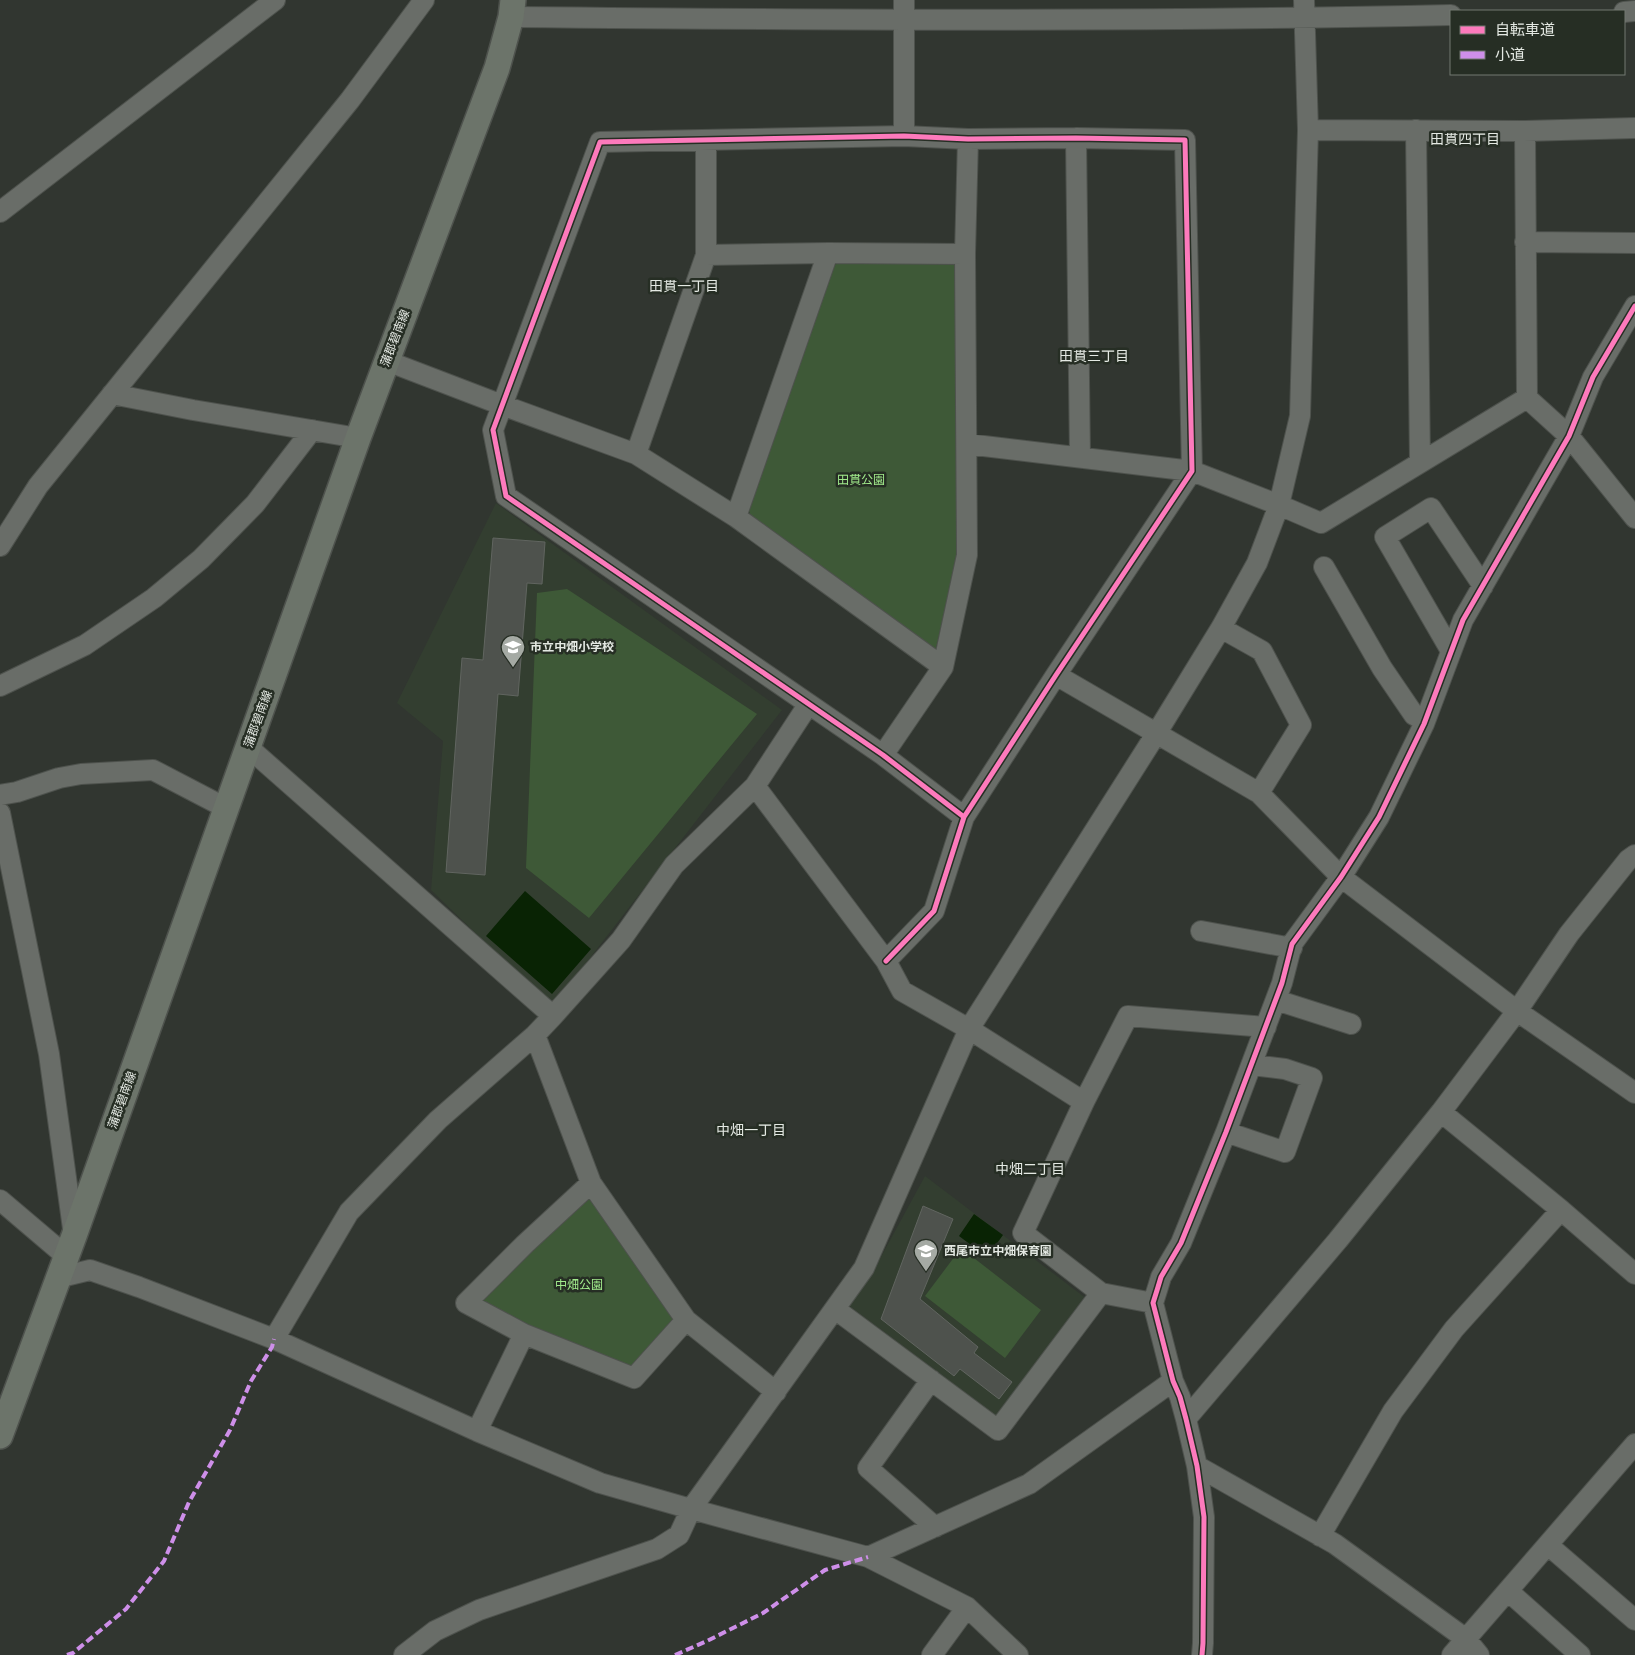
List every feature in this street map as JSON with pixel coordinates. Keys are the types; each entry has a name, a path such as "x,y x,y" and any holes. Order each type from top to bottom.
{"main road":[{"name":"蒲郡碧南線","path":"0,1436 358,438 493,78 512,8"}],"street":[{"path":"0,546 38,486 350,100 424,0"},
{"path":"904,0 904,136"},
{"path":"0,212 270,1"},
{"path":"512,8 905,20 1304,9 1450,15"},
{"path":"404,1655 435,1631 479,1610 658,1549 680,1535 691,1509 864,1268 969,1029 1156,734 1221,628 1257,563 1279,505 1300,416 1308,130 1304,9"},
{"path":"1308,130 1525,131 1635,128"},
{"path":"1416,130 1420,462"},
{"path":"1525,131 1527,398 1569,436 1635,518"},
{"path":"886,961 934,911 964,818 1056,675 1192,471 1185,140 968,139 904,136 600,142 493,430 506,496 883,756 964,818"},
{"path":"1076,138 1080,457"},
{"path":"883,756 943,667 967,555 966,254 968,139"},
{"path":"636,454 706,255 706,141"},
{"path":"1526,242 1635,243"},
{"path":"706,255 828,253 966,254"},
{"path":"736,517 828,253"},
{"path":"1202,1655 1204,1643 1204,1517 1197,1466 1154,1303 1161,1277 1181,1243 1226,1132 1282,983 1292,944 1341,877 1379,817 1425,721 1463,620 1569,436 1593,377 1635,306"},
{"path":"386,361 636,454 736,517 943,667"},
{"path":"112,394 358,438"},
{"path":"967,444 1192,471 1321,522 1527,398"},
{"path":"0,686 86,645 154,598 201,559 255,504 312,430"},
{"path":"1452,651 1385,537 1431,508 1483,586"},
{"path":"1324,567 1382,668 1414,715 1425,721"},
{"path":"1221,628 1262,651 1301,725 1259,793"},
{"path":"1056,675 1259,793 1341,877 1517,1010 1635,1093"},
{"path":"274,1338 349,1212 438,1120 535,1036 621,940 674,866 756,786 808,705"},
{"path":"248,747 553,1016"},
{"path":"0,795 17,792 59,778 81,774 153,770 226,808"},
{"path":"756,786 886,961 902,991 969,1029 1084,1102"},
{"path":"0,812 50,1054 66,1256"},
{"path":"1186,1419 1338,1240 1442,1112 1517,1010 1569,934 1628,860 1635,855"},
{"path":"1201,931 1292,948"},
{"path":"1276,1000 1351,1024"},
{"path":"1154,1303 1102,1293 1023,1233 1084,1102 1128,1016 1266,1027"},
{"path":"535,1036 591,1183 686,1320 776,1392"},
{"path":"1226,1132 1286,1152 1312,1078 1285,1069 1252,1065"},
{"path":"1442,1112 1635,1274"},
{"path":"591,1183 525,1244 466,1303 524,1334 634,1378 686,1320"},
{"path":"0,1200 66,1256 90,1270 274,1338 477,1431 600,1483 868,1557 967,1607 1018,1655"},
{"path":"1320,1536 1392,1411 1454,1329 1561,1210"},
{"path":"835,1309 998,1430 1102,1293"},
{"path":"477,1431 524,1334"},
{"path":"931,1380 868,1468 935,1527"},
{"path":"868,1557 1029,1484 1174,1381"},
{"path":"1452,1655 1635,1444"},
{"path":"1197,1466 1335,1544 1466,1639 1479,1655"},
{"path":"1548,1545 1635,1620"},
{"path":"1508,1591 1580,1655"},
{"path":"932,1655 967,1607"}],"shaded area":[{"path":"496,503 782,710 552,1007 431,890 443,741 397,703"},
{"path":"525,891 591,949 552,994 486,936"},
{"path":"925,1176 1087,1299 996,1416 848,1305 870,1277"},
{"path":"974,1214 1003,1235 987,1257 959,1236"}],"green space":[{"name":"田貫公園","path":"842,260 951,261 957,264 958,553 935,653 751,520 749,510 832,267"},
{"path":"567,589 757,714 589,918 526,868 537,593"},
{"name":"中畑公園","path":"589,1197 674,1320 631,1368 528,1327 478,1301"},
{"path":"961,1248 1041,1310 1005,1358 925,1296"}],"building":[{"path":"493,538 545,542 542,584 527,583 518,696 498,694 485,875 446,872 462,658 483,660"},
{"path":"923,1206 953,1219 920,1299 978,1347 974,1353 1012,1382 999,1399 960,1369 954,1376 881,1319"}],"marked path":[{"path":"67,1655 73,1653 126,1609 164,1561 189,1502 230,1430 251,1381 272,1347 274,1339"},
{"path":"675,1655 763,1613 825,1570 868,1557"}],"cycle path":[{"path":"886,961 934,911 964,817 1192,471 1185,140 968,139 904,136 600,142 493,430 506,496 883,755 964,817"},
{"path":"1202,1655 1204,1517 1197,1466 1186,1419 1173,1381 1153,1303 1161,1277 1181,1243 1226,1132 1282,983 1292,944 1341,877 1379,817 1424,724 1463,620 1569,436 1593,377 1635,306"}],"place":[{"name":"市立中畑小学校","path":"513,668"},
{"name":"西尾市立中畑保育園","path":"926,1272"}],"district":[{"name":"田貫四丁目","path":"1465,139"},
{"name":"田貫一丁目","path":"684,286"},
{"name":"田貫三丁目","path":"1094,356"},
{"name":"中畑一丁目","path":"751,1130"},
{"name":"中畑二丁目","path":"1030,1169"}]}
